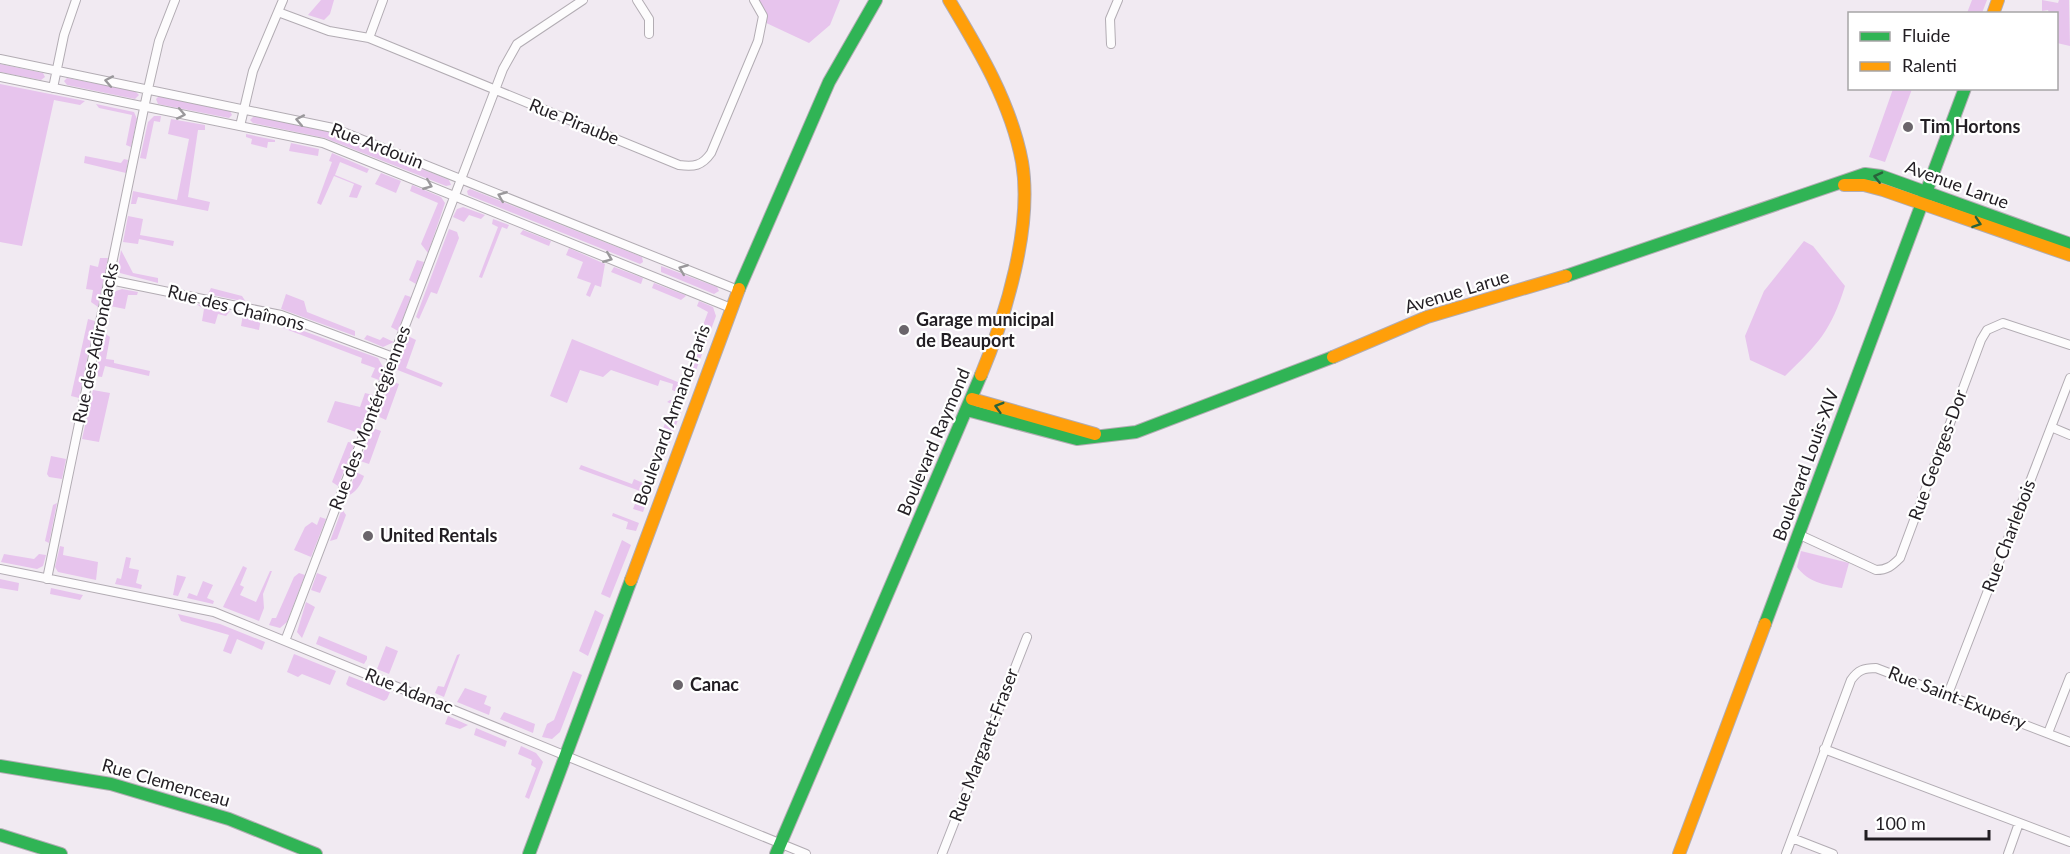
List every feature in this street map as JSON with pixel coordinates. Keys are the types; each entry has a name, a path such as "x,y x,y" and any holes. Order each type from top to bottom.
{"main road":[{"name":"Boulevard Raymond","path":"778,849 970,405 1007,301 1022,228 1022,163 1003,101 950,0"},
{"name":"Boulevard Armand-Paris","path":"529,854 738,290 829,81 874,2"},
{"name":"Boulevard Louis-XIV","path":"1679,854 1964,90"},
{"name":"Avenue Larue","path":"970,405 1077,439 1136,432 1332,358 1426,317 1526,290 1831,185 1864,185 1923,198 2070,244"},
{"name":"Avenue Larue","path":"1923,198 2070,255"},
{"name":"Rue Clemenceau","path":"0,766 111,784 229,819 316,854"},
{"path":"0,835 61,854"}],"street":[{"path":"53,88 64,35 76,0"},
{"name":"Rue des Adirondacks","path":"47,579 148,89 159,41 175,0"},
{"path":"240,126 253,71 283,0"},
{"path":"369,38 384,0"},
{"name":"Rue des Montérégiennes","path":"285,641 495,90 517,44 583,0"},
{"path":"637,0 649,19 649,34"},
{"name":"Rue Piraube","path":"278,12 329,31 369,38 679,165 700,165 711,153 758,41 763,16 754,0"},
{"path":"1111,44 1110,19 1118,0"},
{"name":"Rue Ardouin","path":"0,59 333,128 738,290"},
{"name":"Rue Ardouin","path":"0,77 323,143 731,308"},
{"name":"Rue des Chaînons","path":"110,280 281,315 393,357"},
{"name":"Rue Georges-Dor","path":"1800,535 1876,570 1886,570 1894,565 1900,558 1981,340 1987,330 2003,323 2070,345"},
{"name":"Rue Charlebois","path":"1948,694 2070,378"},
{"path":"2051,428 2070,435"},
{"name":"Rue Adanac","path":"0,569 214,612 564,755 778,849 806,854"},
{"name":"Rue Margaret-Fraser","path":"942,854 1027,637"},
{"name":"Rue Saint-Exupéry","path":"1786,854 1851,680 1866,668 1876,668 1948,694 2070,742"},
{"path":"2048,733 2070,677"},
{"path":"1824,749 2070,842"},
{"path":"2008,854 2019,823"},
{"path":"1792,838 1833,854"}],"shaded area":[{"path":"321,0 334,0 330,14 324,20 308,15"},
{"path":"754,0 840,0 830,25 809,43 762,21"},
{"path":"1972,0 1987,0 1982,12 1967,12"},
{"path":"2042,0 2058,3 2059,0 2069,0 2070,46 2058,43 2058,12 2042,11"},
{"path":"0,64 43,73 45,77 41,80 0,72"},
{"path":"67,78 135,91 139,95 135,99 67,85 64,81"},
{"path":"0,84 85,101 80,105 54,100 22,246 0,242"},
{"path":"1893,90 1912,90 1885,162 1869,157"},
{"path":"159,96 230,111 232,115 229,118 158,104 156,99"},
{"path":"96,104 134,112 137,119 131,147 126,145 132,115 99,108"},
{"path":"154,116 161,116 160,122 154,121 146,159 140,158 148,122"},
{"path":"254,116 324,130 449,180 451,185 446,186 325,138 253,123 250,120"},
{"path":"171,119 205,125 205,130 198,130 188,197 210,202 208,211 138,197 136,204 131,204 133,191 177,200 189,139 168,134"},
{"path":"246,134 275,140 275,142 268,142 267,148 251,144 252,139 246,137"},
{"path":"291,143 319,149 318,156 289,151"},
{"path":"332,153 369,169 367,173 340,162 335,175 362,186 357,198 349,197 354,184 334,176 321,205 317,203 332,162 329,161"},
{"path":"85,156 121,163 124,159 128,160 126,173 84,163"},
{"path":"381,173 401,181 396,193 375,184"},
{"path":"412,185 441,197 445,203 428,253 421,244 438,203 410,191"},
{"path":"470,189 642,257 643,262 640,264 468,195 467,191"},
{"path":"463,207 485,215 481,219 469,215 464,222 453,217 457,209"},
{"path":"128,216 143,219 140,235 174,241 173,246 139,239 138,244 123,242"},
{"path":"493,219 509,225 507,229 502,227 482,278 479,277 498,227 492,224"},
{"path":"449,229 457,232 459,238 437,294 431,292 419,319 416,317"},
{"path":"523,230 551,241 549,246 520,234"},
{"path":"1804,241 1813,246 1845,286 1829,326 1806,355 1785,376 1750,360 1745,336 1764,291"},
{"path":"569,248 605,264 601,287 595,285 590,297 586,295 591,283 577,278 583,262 566,255"},
{"path":"121,250 133,273 158,278 158,283 120,273 118,268"},
{"path":"100,258 108,258 98,307 91,302 93,290 86,289 90,265 98,267"},
{"path":"417,260 424,262 416,284 409,280"},
{"path":"661,266 717,287 719,291 714,294 661,272"},
{"path":"614,267 643,278 641,284 611,272"},
{"path":"654,283 686,296 681,300 652,288"},
{"path":"211,288 242,296 246,302 208,294"},
{"path":"122,289 138,292 137,295 128,295 125,309 110,306 113,292"},
{"path":"286,294 304,301 307,312 355,331 355,336 281,309"},
{"path":"405,295 411,297 398,331 391,327"},
{"path":"699,301 713,307 716,316 695,373 691,370 689,362 708,312 697,306"},
{"path":"196,304 230,311 226,316 218,314 215,324 202,321 204,309"},
{"path":"243,314 261,318 259,330 241,326"},
{"path":"88,319 95,321 79,398 71,396"},
{"path":"276,321 378,358 383,367 379,380 371,377 375,368 361,363 362,358 275,325"},
{"path":"104,333 110,337 106,359 150,371 149,376 105,366 102,377 95,376"},
{"path":"367,335 380,340 383,337 394,342 383,347 364,339"},
{"path":"408,336 416,340 406,368 443,383 441,387 395,369"},
{"path":"572,339 690,387 687,396 672,390 673,384 660,380 658,386 611,370 603,377 580,370 567,403 550,396"},
{"path":"391,381 399,384 386,420 377,416"},
{"path":"93,390 110,393 99,442 82,439"},
{"path":"365,393 373,395 359,433 327,422 335,401 360,407"},
{"path":"670,400 684,404 656,478 645,474 642,468 648,470 672,404 667,402"},
{"path":"373,428 381,431 369,464 360,461"},
{"path":"348,442 355,443 338,486 332,482"},
{"path":"51,456 66,459 62,479 49,477 47,474"},
{"path":"581,465 632,484 634,479 652,487 643,512 633,509 640,491 579,469"},
{"path":"356,472 364,476 363,479 355,491 347,496"},
{"path":"57,503 49,543 45,541 53,505"},
{"path":"342,509 346,515 337,539 330,541"},
{"path":"613,513 639,523 636,531 626,529 628,522 612,516"},
{"path":"320,517 326,519 311,557 294,550 305,527 312,522 317,525"},
{"path":"622,540 631,545 610,598 601,594"},
{"path":"60,546 64,547 63,555 98,562 96,580 58,572 55,567"},
{"path":"1801,551 1849,563 1842,588 1817,582 1801,572 1797,567"},
{"path":"4,554 34,559 39,554 46,555 43,566 37,569 1,562"},
{"path":"126,557 131,558 129,568 139,570 136,583 142,585 141,589 115,584 117,578 121,579"},
{"path":"243,566 247,568 240,585 244,587 240,595 256,602 272,571 263,594 264,608 259,621 223,607"},
{"path":"299,573 305,575 287,622 280,628 269,625 272,618 276,618 294,577"},
{"path":"317,573 327,577 320,593 311,590"},
{"path":"177,575 186,577 178,596 173,595"},
{"path":"0,579 19,583 18,591 0,588"},
{"path":"203,581 213,585 207,598 214,601 213,604 187,598 189,593 197,596"},
{"path":"51,588 83,595 80,600 50,594"},
{"path":"306,602 315,607 302,638 297,632"},
{"path":"595,610 604,615 588,656 579,651"},
{"path":"178,614 220,624 265,642 262,650 237,639 231,654 223,651 229,635 181,621"},
{"path":"319,636 367,656 367,659 364,664 316,644"},
{"path":"386,646 398,651 389,674 377,669"},
{"path":"294,654 336,671 330,685 302,674 298,677 287,672"},
{"path":"460,654 444,697 435,693 438,686 444,687 457,655"},
{"path":"573,671 582,675 560,732 552,739 542,737 547,724 554,720"},
{"path":"349,676 390,692 387,699 384,701 348,686 346,684"},
{"path":"465,688 487,696 484,704 491,707 489,715 457,702"},
{"path":"504,712 535,724 533,733 500,719"},
{"path":"448,716 468,725 460,729 445,724"},
{"path":"476,728 507,741 505,747 474,735"},
{"path":"521,746 536,753 543,762 529,799 525,797 536,768 531,765 532,760 518,754"}],"traffic: fast":[{"path":"739,289 829,82 876,0"},
{"path":"1765,624 1964,90"},
{"path":"1566,276 1865,174 1881,176 2070,244"},
{"path":"967,410 1077,439 1136,432 1333,357"},
{"path":"776,854 981,375"},
{"path":"529,854 631,580"},
{"path":"0,766 111,784 229,819 316,854"},
{"path":"0,835 61,854"}],"traffic: slow":[{"path":"949,0 993,78 1010,119 1022,162 1024,214 1015,270 1008,298 981,375"},
{"path":"1994,12 1998,0"},
{"path":"1844,185 1864,185 1883,190 2070,255"},
{"path":"1333,357 1427,317 1566,276"},
{"path":"631,580 739,289"},
{"path":"972,399 1095,434"},
{"path":"1679,854 1765,624"}],"place":[{"name":"Tim Hortons","path":"1908,127"},
{"name":"Garage municipal de Beauport","path":"904,330"},
{"name":"United Rentals","path":"368,536"},
{"name":"Canac","path":"678,685"}]}
